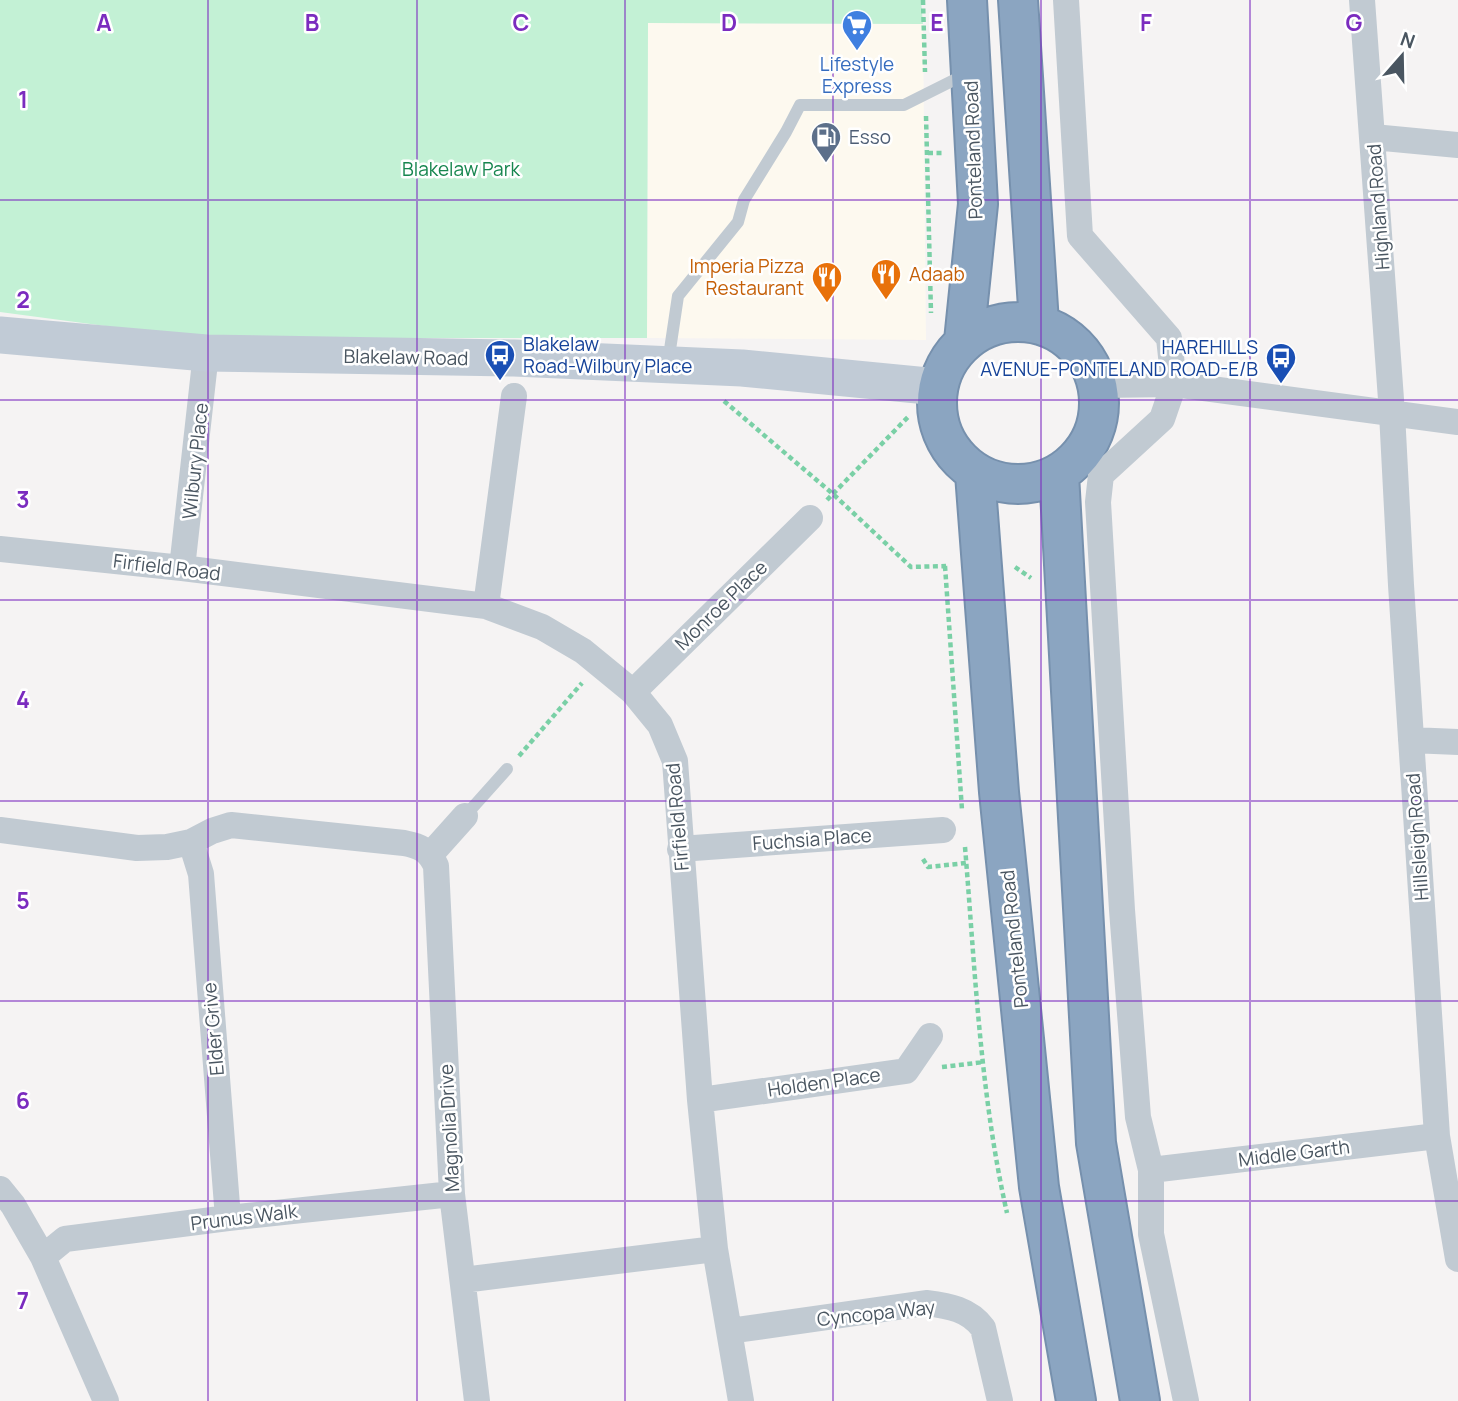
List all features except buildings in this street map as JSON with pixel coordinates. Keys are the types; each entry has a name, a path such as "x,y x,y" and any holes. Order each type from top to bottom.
{"highway":[{"name":"Ponteland Road","path":"948,334 1016,320 1039,323 1065,335 1091,365 1099,386 1098,421 1087,447 1059,474 1032,483 1004,483 975,474 947,442 937,415 931,386 948,360 948,334 978,204 967,0"},
{"path":"1018,0 1039,323"},
{"name":"Ponteland Road","path":"975,474 999,792 1038,1187 1076,1401"},
{"path":"1059,474 1096,1143 1140,1401"}],"street":[{"path":"1066,0 1080,236 1169,338 1174,384 1162,419 1101,475 1098,502 1122,910 1137,1103 1151,1170 1151,1234 1186,1401"},
{"name":"Highland Road","path":"1362,0 1392,413"},
{"path":"1373,137 1458,145"},
{"name":"Blakelaw Road","path":"0,335 206,353 500,358 742,368 931,386"},
{"name":"Wilbury Place","path":"182,568 206,353"},
{"path":"1099,386 1174,384 1458,422"},
{"path":"486,606 514,396"},
{"name":"Hillsleigh Road","path":"1392,413 1410,740 1437,1136 1458,1259"},
{"name":"Monroe Place","path":"633,692 810,518"},
{"name":"Firfield Road","path":"0,549 182,568 486,606 542,627 583,651 633,692 660,725 675,761 700,1100 715,1249 741,1401"},
{"path":"1410,740 1458,742"},
{"path":"0,830 137,848 167,847 191,842 231,825 404,843 419,846 431,854 465,816"},
{"name":"Fuchsia Place","path":"680,849 943,830"},
{"name":"Elder Grive","path":"191,842 201,874 228,1218"},
{"name":"Magnolia Drive","path":"431,854 436,866 452,1194 477,1401"},
{"name":"Holden Place","path":"700,1100 906,1071 930,1036"},
{"name":"Middle Garth","path":"1151,1170 1437,1136"},
{"path":"0,1189 13,1205 43,1257 106,1401"},
{"name":"Prunus Walk","path":"43,1257 65,1239 452,1194"},
{"path":"463,1280 715,1249"},
{"name":"Cyncopa Way","path":"729,1331 926,1303 963,1310 983,1328 1000,1401"}],"lane":[{"path":"668,365 678,296 738,222 744,200 800,105 904,105 971,71"},
{"path":"465,816 507,769"}],"path":[{"path":"923,0 926,94 948,334"},
{"path":"833,494 910,416 931,386"},
{"path":"723,399 833,494 911,567 1006,561 1043,586 1065,587"},
{"path":"507,769 599,664"}],"shaded area":[{"path":"648,23 923,24 926,340 647,338"}],"green space":[{"name":"Blakelaw Park","path":"0,0 921,0 923,24 648,23 647,338 196,338 0,312"}],"place":[{"name":"Lifestyle Express","path":"857,52"},
{"name":"Esso","path":"826,164"},
{"name":"Adaab","path":"886,301"},
{"name":"Imperia Pizza Restaurant","path":"827,304"},
{"name":"Blakelaw Road-Wilbury Place","path":"500,382"},
{"name":"HAREHILLS AVENUE-PONTELAND ROAD-E/B","path":"1281,385"}]}
